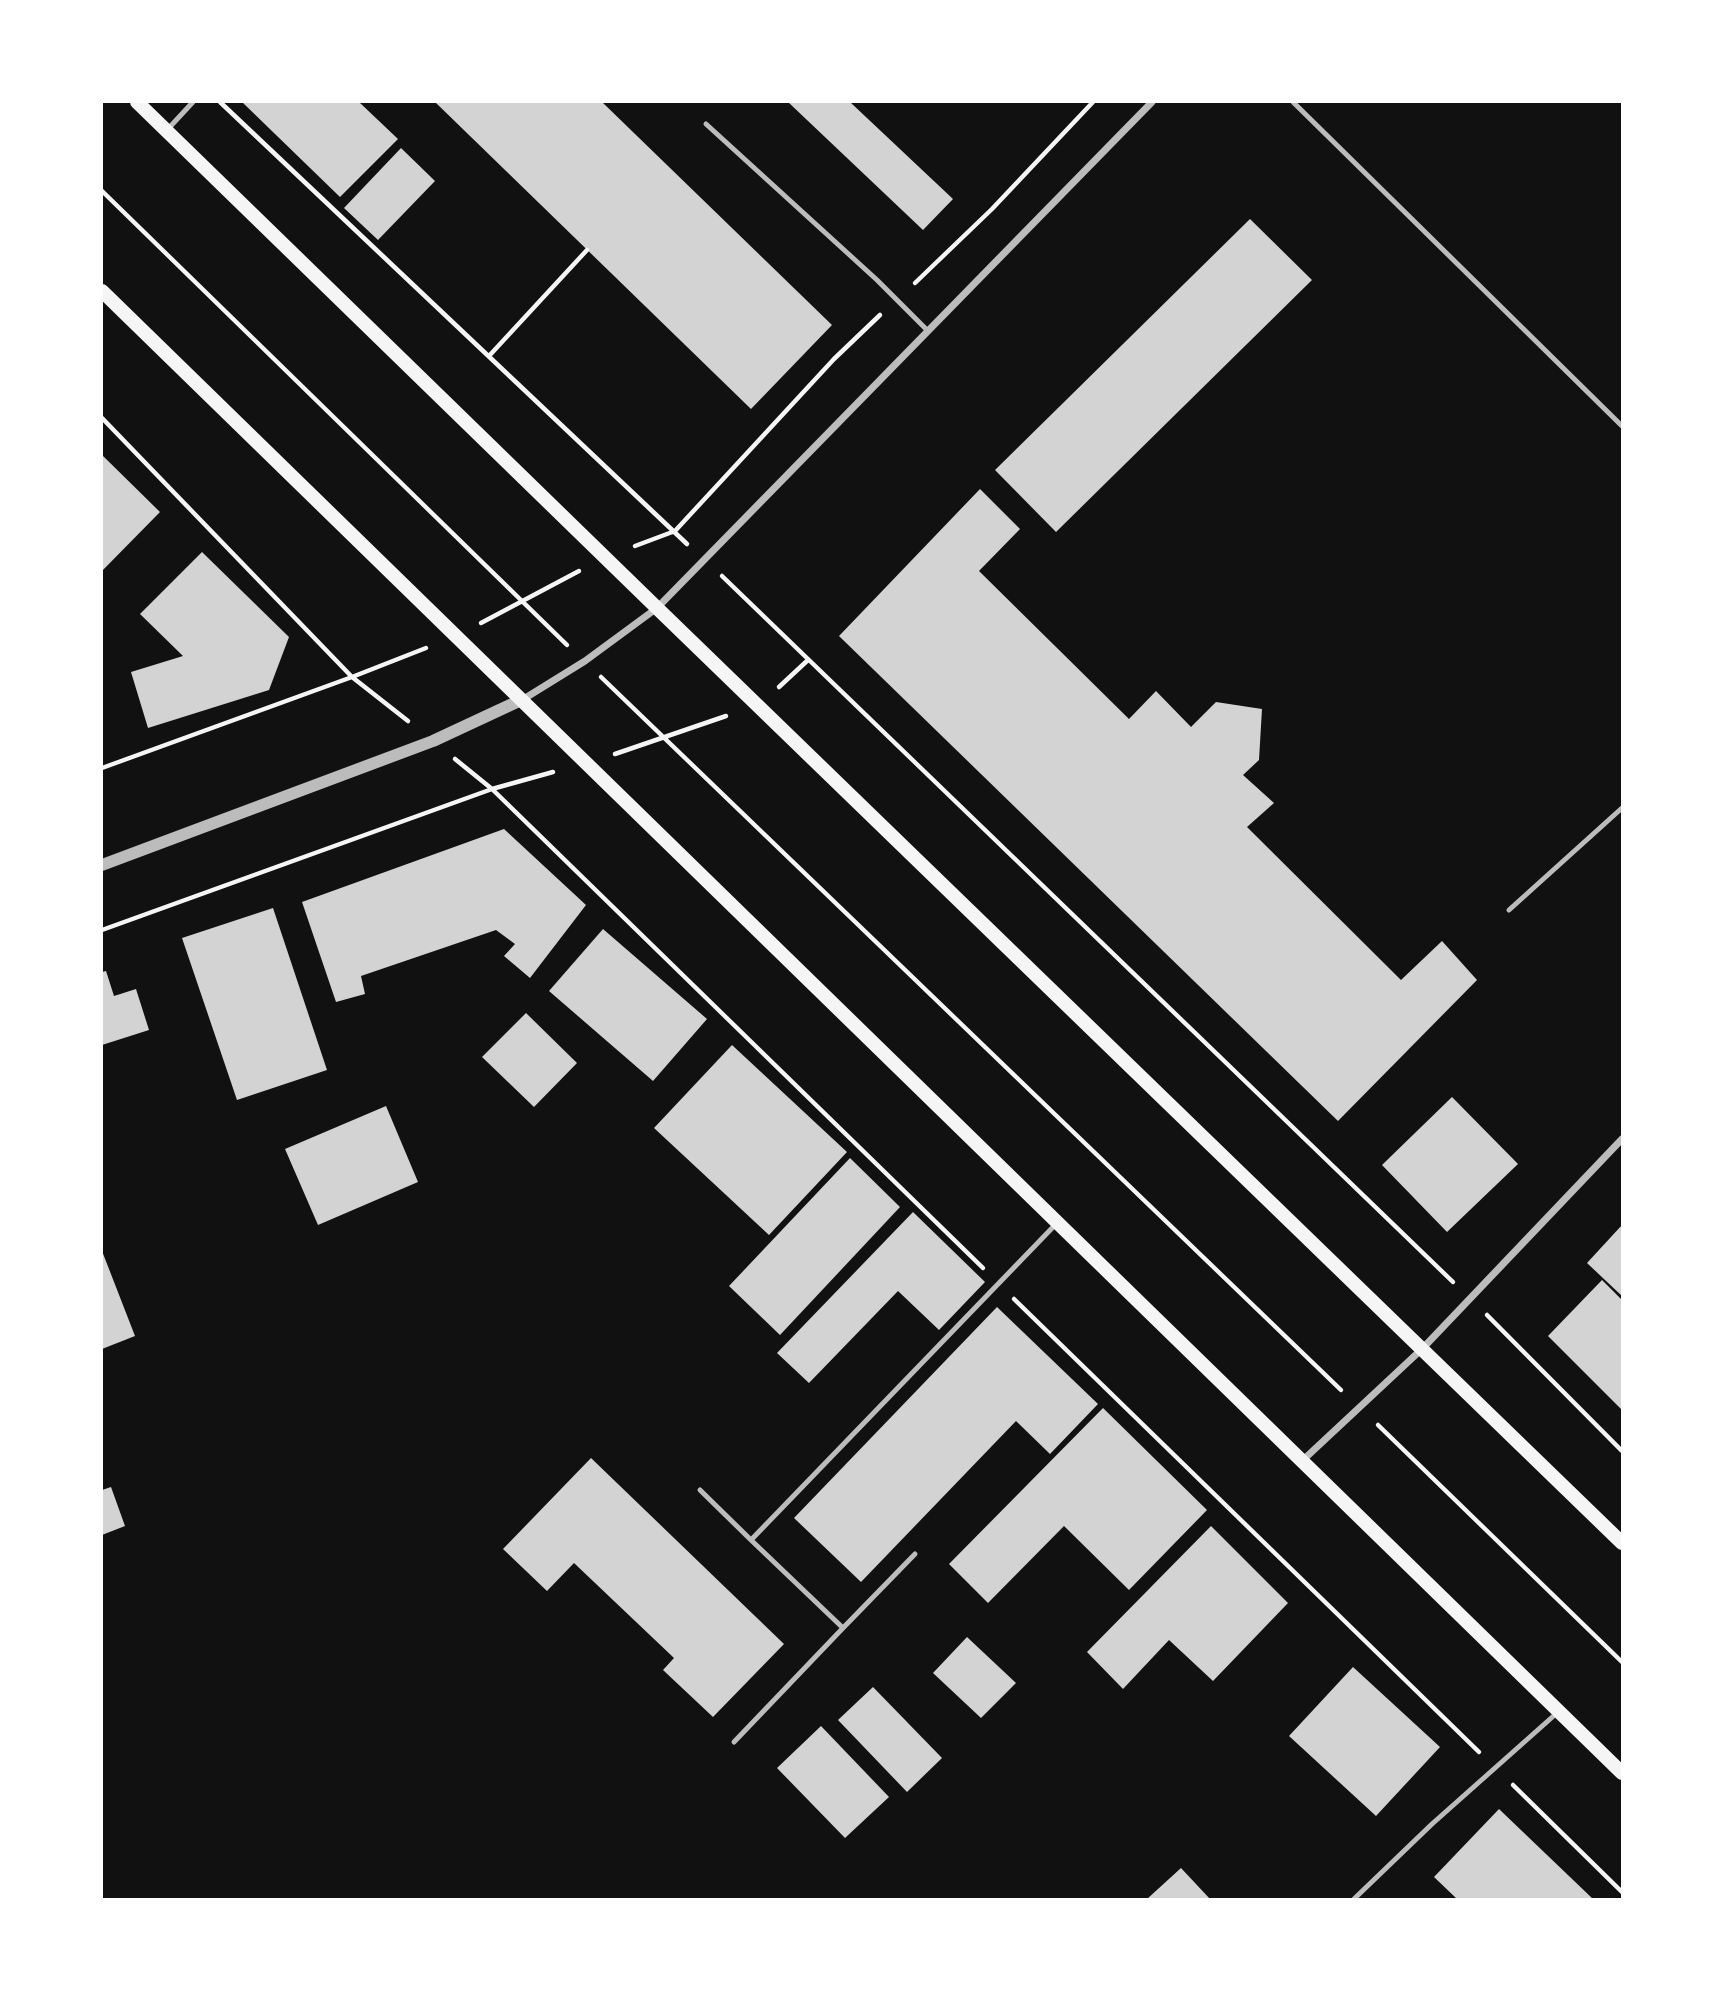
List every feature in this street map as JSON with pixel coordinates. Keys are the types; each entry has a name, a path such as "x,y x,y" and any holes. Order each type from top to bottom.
{"main road":[{"path":"137,102 1622,1543"},
{"path":"102,291 1622,1773"}],"street":[{"path":"102,865 433,741 521,700 585,661 657,608 1152,102"},
{"path":"1303,1461 1423,1348 1622,1139"}],"lane":[{"path":"166,130 193,102"},
{"path":"1293,102 1622,426"},
{"path":"706,124 877,280 928,331"},
{"path":"1508,910 1622,807"},
{"path":"751,1540 1057,1223"},
{"path":"700,1490 844,1628"},
{"path":"734,1742 915,1554"},
{"path":"1354,1899 1432,1824 1559,1712"}],"path":[{"path":"220,102 675,531 1470,1298 1622,1451"},
{"path":"102,191 664,738 1622,1662"},
{"path":"489,356 587,250"},
{"path":"102,418 352,677"},
{"path":"102,768 352,677 455,636 604,558 675,531"},
{"path":"102,930 492,789 586,764 758,705 808,660"},
{"path":"492,789 1622,1892"}],"building":[{"path":"242,102 359,102 398,139 340,197"},
{"path":"435,102 602,102 832,325 751,409"},
{"path":"788,102 850,102 953,199 923,230"},
{"path":"401,148 435,181 378,240 344,208"},
{"path":"1250,219 1312,280 1056,532 995,470"},
{"path":"102,455 160,512 102,571"},
{"path":"980,489 1020,529 979,571 1129,719 1156,691 1191,727 1216,702 1262,709 1259,760 1243,775 1274,803 1247,827 1401,980 1442,941 1477,980 1338,1121 839,636"},
{"path":"202,552 289,637 269,690 148,728 131,672 183,656 140,614"},
{"path":"504,829 586,905 530,978 504,956 515,944 496,930 361,976 365,994 336,1002 302,902"},
{"path":"273,908 327,1070 237,1100 182,938"},
{"path":"603,929 707,1019 653,1081 549,991"},
{"path":"106,971 114,996 136,989 149,1030 102,1045 102,972"},
{"path":"526,1013 577,1063 534,1107 482,1057"},
{"path":"732,1045 847,1152 769,1235 654,1128"},
{"path":"1452,1097 1518,1164 1447,1232 1382,1165"},
{"path":"386,1106 418,1182 318,1225 285,1149"},
{"path":"850,1158 900,1207 780,1335 729,1286"},
{"path":"913,1212 985,1282 939,1330 898,1291 809,1383 777,1353"},
{"path":"1622,1225 1622,1296 1587,1263"},
{"path":"102,1251 135,1336 102,1349"},
{"path":"1602,1280 1622,1300 1622,1410 1548,1336"},
{"path":"997,1307 1098,1404 1050,1454 1016,1421 861,1582 794,1518"},
{"path":"1103,1408 1207,1510 1129,1590 1064,1526 988,1603 949,1564"},
{"path":"591,1458 784,1644 713,1717 663,1670 674,1658 574,1563 547,1591 503,1549"},
{"path":"111,1487 125,1526 102,1535 102,1490"},
{"path":"1211,1526 1288,1603 1213,1681 1169,1640 1123,1689 1087,1652"},
{"path":"967,1637 1016,1683 981,1718 933,1673"},
{"path":"1353,1667 1440,1747 1376,1816 1289,1736"},
{"path":"873,1687 942,1758 907,1792 838,1720"},
{"path":"821,1726 889,1797 845,1838 777,1768"},
{"path":"1499,1809 1593,1899 1457,1899 1434,1877"},
{"path":"1181,1868 1210,1899 1147,1899"}]}
